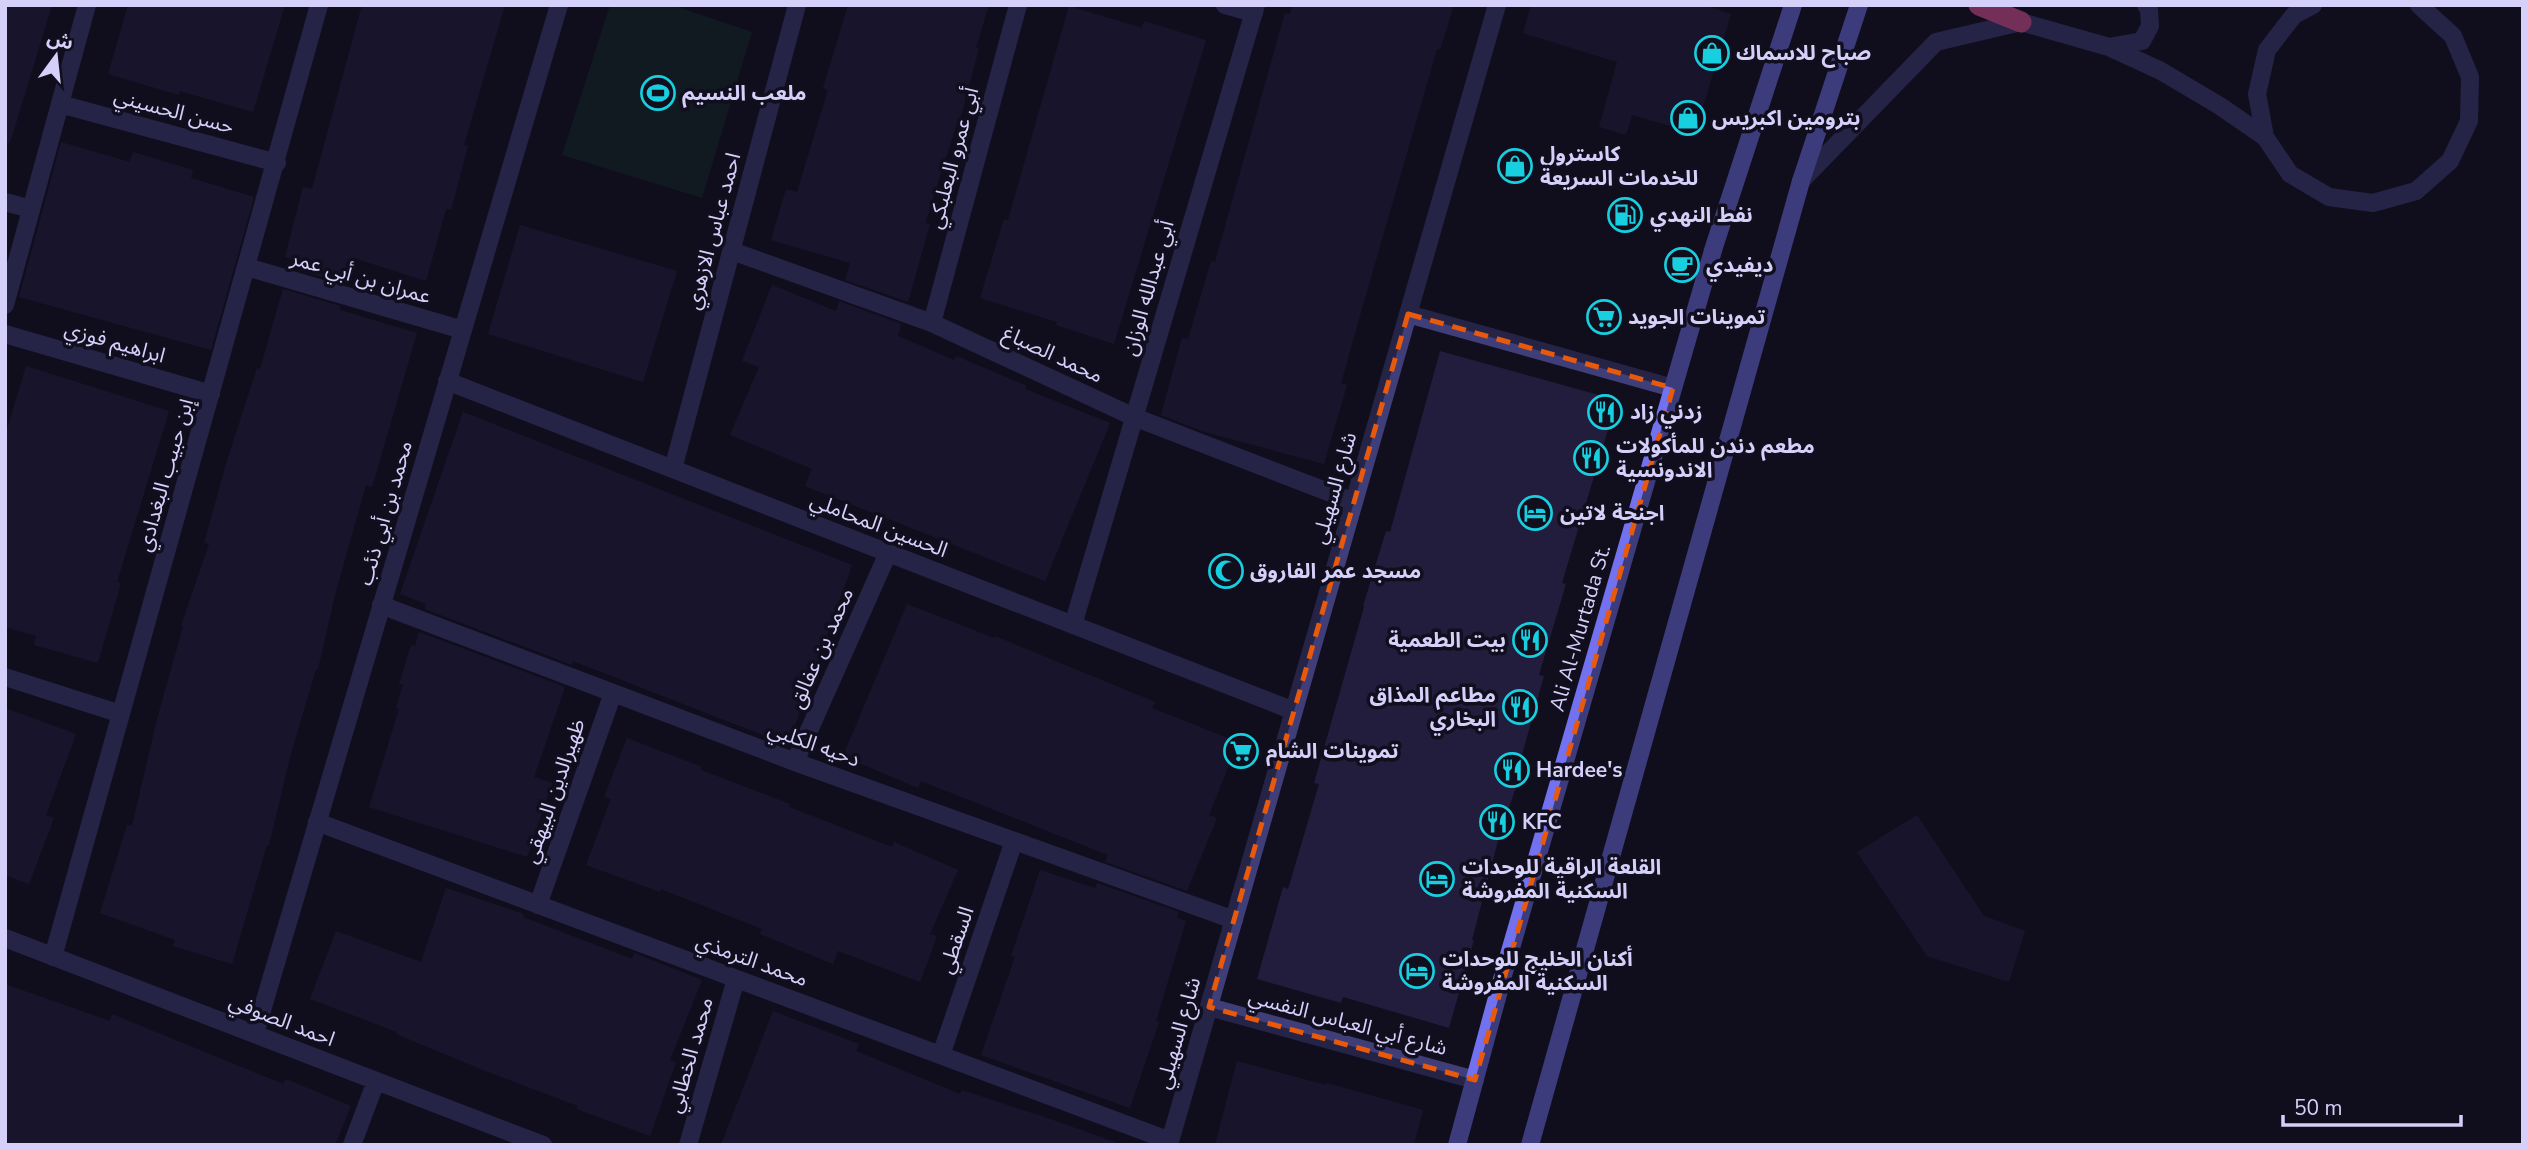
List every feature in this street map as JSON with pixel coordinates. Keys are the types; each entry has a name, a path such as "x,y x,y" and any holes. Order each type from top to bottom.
{"highway":[{"path":"1979,5 2021,22"}],"main road":[{"name":"Ali Al-Murtada St.","path":"1457,1145 1714,247 1793,5"},
{"path":"1530,1145 1801,181 1859,5"}],"street":[{"path":"5,305 87,5"},
{"name":"إبن حبيب البغدادي","path":"53,957 319,5"},
{"name":"محمد بن أبي ذئب","path":"255,1034 559,5"},
{"name":"احمد عباس الازهري","path":"673,469 797,5"},
{"name":"أبي عمرو البعلبكي","path":"932,323 1018,5"},
{"path":"1225,5 1255,9"},
{"name":"شارع السهيلي","path":"1170,1143 1497,5"},
{"path":"2109,47 2142,41 2150,26 2150,9 2146,5"},
{"path":"1801,181 1936,41 2021,22 2109,47 2161,71 2265,137 2291,174 2329,197 2373,203 2416,191 2450,161 2469,121 2470,77 2453,36 2420,5"},
{"path":"2265,137 2257,94 2267,50 2294,15 2308,6"},
{"name":"أبي عبدالله الوزان","path":"1073,625 1255,9"},
{"name":"حسن الحسيني","path":"60,104 277,163"},
{"path":"5,202 31,209"},
{"name":"محمد الصباغ","path":"732,251 932,323 1134,417 1354,502"},
{"name":"عمران بن أبي عمر","path":"247,267 463,330"},
{"path":"1408,314 1673,388"},
{"name":"ابراهيم فوزي","path":"5,334 211,394"},
{"name":"الحسين المحاملي","path":"447,381 1294,711"},
{"name":"محمد بن عفالق","path":"795,762 888,553"},
{"name":"دحيه الكلبي","path":"381,605 795,762 1234,920"},
{"path":"5,677 121,714"},
{"name":"ظهيرالدين البيهقي","path":"538,905 612,693"},
{"name":"محمد الترمذي","path":"317,822 1170,1143"},
{"name":"السقطي","path":"941,1055 1014,841"},
{"name":"احمد الصوفي","path":"5,938 543,1145"},
{"name":"محمد الخطابي","path":"688,1145 736,979"},
{"name":"شارع أبي العباس النفسي","path":"1209,1007 1475,1080"},
{"path":"352,1145 376,1081"}],"highlighted area":[{"path":"1408,314 1673,388 1475,1080 1209,1007"}],"green space":[{"name":"ملعب النسيم","path":"610,5 672,5 752,32 702,198 562,155"}],"building":[{"path":"5,5 52,5 10,143 5,142"},
{"path":"128,5 285,5 253,112 180,91 179,95 108,74"},
{"path":"362,5 505,5 464,145 468,146 451,210 446,209 426,281 354,258 346,284 290,268 292,259 285,257 303,187 312,189"},
{"path":"848,5 989,5 976,47 979,48 959,124 957,123 925,223 930,224 908,302 845,280 850,263 771,240 786,189 797,192 828,90 823,88"},
{"path":"1292,5 1454,5 1440,50 1437,49 1361,312 1341,383 1347,385 1324,464 1201,431 1161,415 1182,338 1188,339 1211,261 1215,262 1285,13 1290,14"},
{"path":"1531,5 1704,5 1731,14 1695,133 1632,115 1626,135 1599,127 1617,62 1523,33"},
{"path":"1069,6 1142,28 1144,21 1206,40 1114,344 1056,325 1057,322 980,298 1004,219 1008,220"},
{"path":"61,142 130,162 133,152 193,170 191,178 254,197 211,350 19,297"},
{"path":"520,225 677,271 643,382 488,334"},
{"path":"772,285 836,311 839,301 901,324 898,336 954,360 956,356 1027,386 1025,389 1110,423 1045,581 805,486 812,469 730,435 759,367 742,361"},
{"path":"283,289 340,306 340,310 417,333 372,487 366,485 336,591 318,669 290,757 269,845 232,964 173,946 175,940 100,913 127,825 132,826 157,719 183,627 181,626 209,544 204,543 226,464 257,368 260,369"},
{"path":"1440,351 1617,400 1562,583 1566,584 1539,675 1544,676 1520,762 1524,764 1499,837 1449,1028 1343,997 1341,1003 1257,979 1283,887 1288,889 1319,784 1314,783 1363,606 1386,531 1390,532"},
{"path":"26,366 169,411 117,582 121,583 98,663 34,645 36,636 5,627 5,436"},
{"path":"463,412 852,565 788,745 573,661 572,665 425,609 426,604 400,594"},
{"path":"907,604 994,638 995,636 1155,702 1152,708 1238,742 1209,815 1217,818 1187,891 1105,862 1108,855 921,781 918,788 843,756"},
{"path":"419,632 565,687 534,777 552,783 527,857 369,807 399,709 396,708 403,685 399,684 411,645 415,646"},
{"path":"5,708 76,734 46,815 54,818 29,884 5,875"},
{"path":"627,738 790,804 789,807 892,847 894,842 958,870 930,934 937,936 920,982 838,951 833,964 760,934 762,929 661,889 660,892 586,865 611,799 604,797"},
{"path":"1917,815 1984,916 2025,931 2009,982 1927,956 1857,852"},
{"path":"1040,870 1095,888 1097,883 1179,912 1177,918 1186,921 1156,1021 1159,1022 1130,1108 981,1055 1015,957 1011,956"},
{"path":"446,888 524,914 523,917 632,959 634,953 702,980 670,1060 676,1062 650,1136 576,1109 578,1106 310,999 336,931 421,962"},
{"path":"5,984 110,1021 112,1014 283,1084 286,1079 351,1106 335,1145 5,1145"},
{"path":"773,1011 859,1044 856,1051 960,1094 962,1090 1115,1142 1115,1145 721,1145"},
{"path":"1237,1061 1423,1110 1414,1145 1215,1145"}],"place":[{"name":"صباح للاسماك","path":"1712,53"},
{"name":"ملعب النسيم","path":"658,93"},
{"name":"بترومين اكبريس","path":"1688,118"},
{"name":"كاسترول للخدمات السريعة","path":"1515,166"},
{"name":"نفط النهدي","path":"1625,215"},
{"name":"ديفيدي","path":"1682,265"},
{"name":"تموينات الجويد","path":"1604,317"},
{"name":"زدني زاد","path":"1605,412"},
{"name":"مطعم دندن للمأكولات الاندونسية","path":"1591,458"},
{"name":"اجنحة لاتين","path":"1535,513"},
{"name":"مسجد عمر الفاروق","path":"1226,571"},
{"name":"بيت الطعمية","path":"1530,640"},
{"name":"مطاعم المذاق البخاري","path":"1520,707"},
{"name":"تموينات الشام","path":"1241,751"},
{"name":"Hardee's","path":"1512,770"},
{"name":"KFC","path":"1497,822"},
{"name":"القلعة الراقية للوحدات السكنية المفروشة","path":"1437,879"},
{"name":"أكنان الخليج للوحدات السكنية المفروشة","path":"1417,971"}]}
